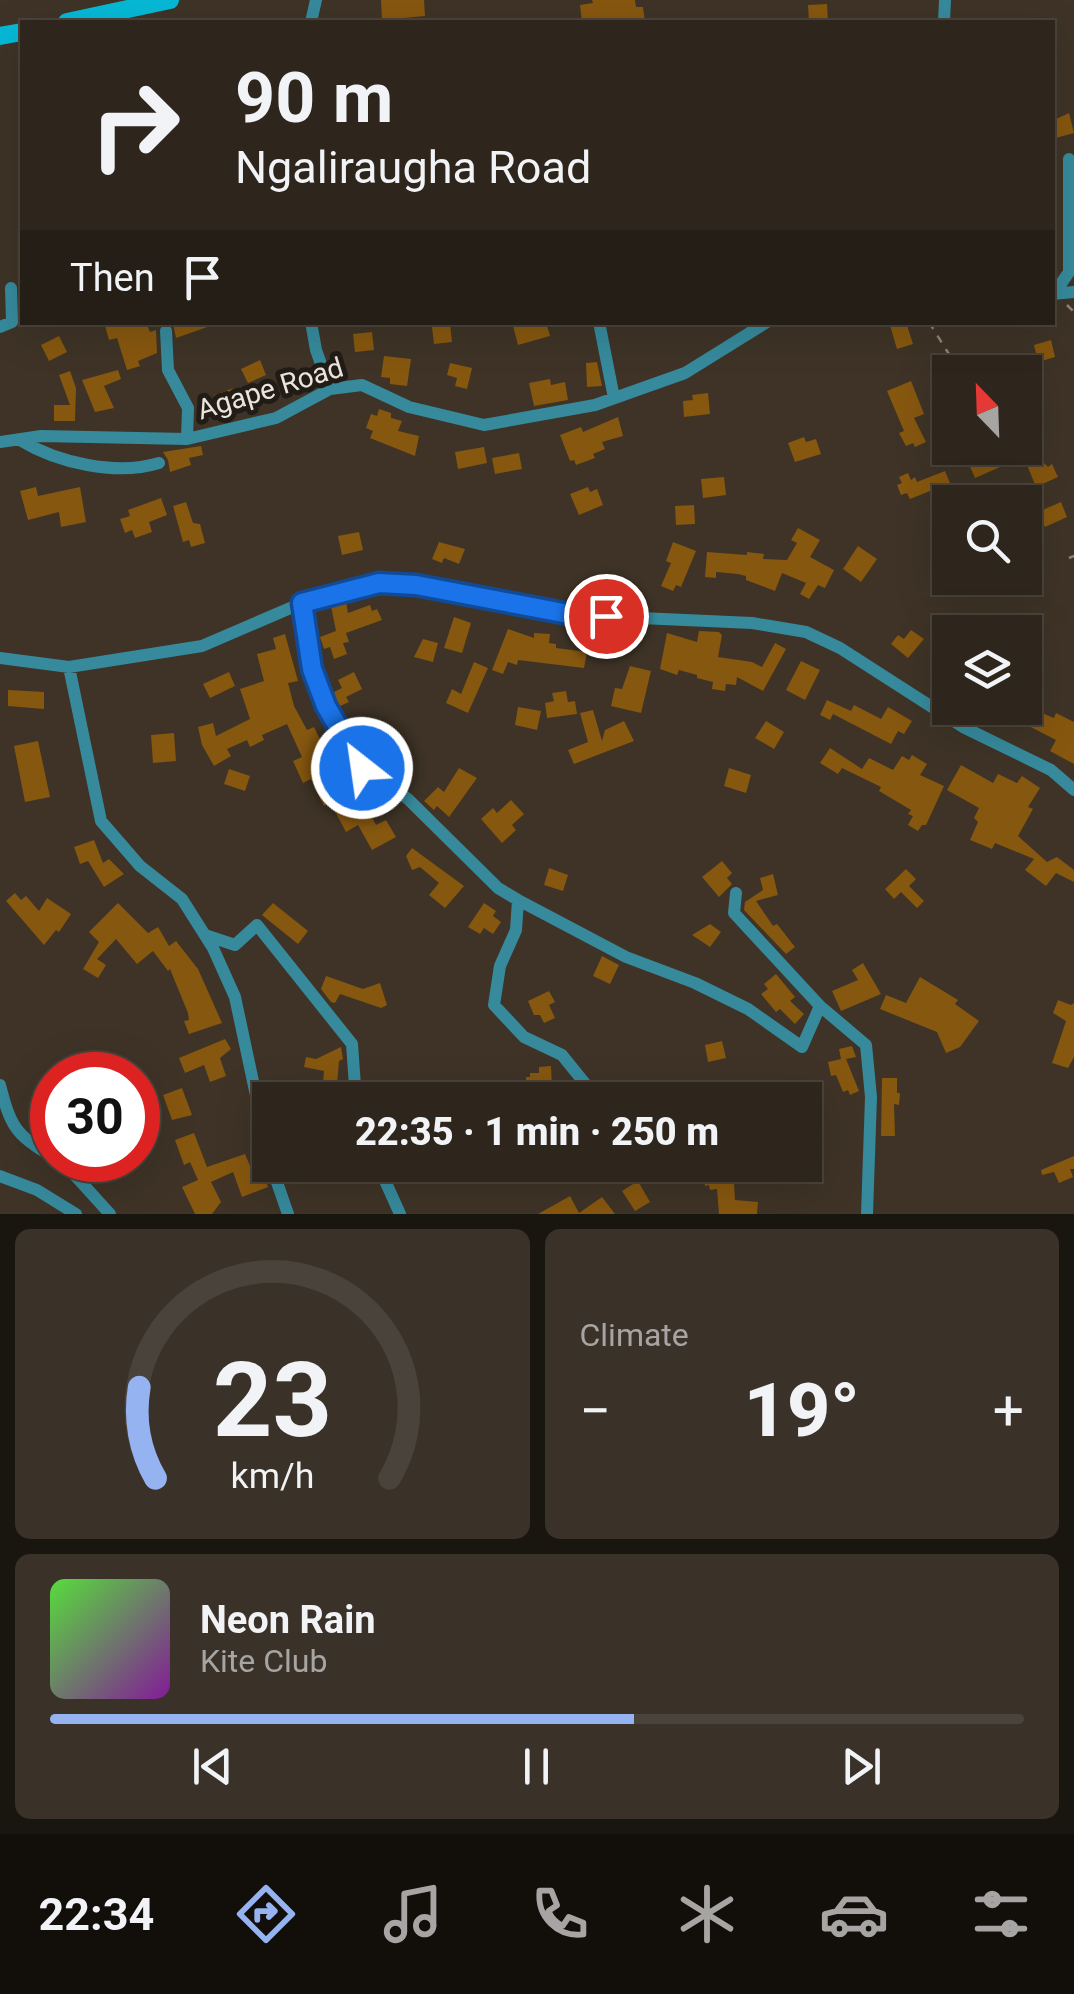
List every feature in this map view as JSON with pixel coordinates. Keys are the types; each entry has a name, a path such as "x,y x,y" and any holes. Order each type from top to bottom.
{"main road":[{"path":"76,20 170,0"}],"street":[{"path":"1055,291 1069,272 1069,160"},
{"path":"0,327 12,322 11,288"},
{"path":"312,325 330,389"},
{"path":"601,325 614,398"},
{"name":"Agape Road","path":"0,442 41,436 187,439 276,418 330,389 362,385 409,407 484,425 594,405 685,373 762,325"},
{"path":"166,331 168,370 188,408 187,439"},
{"path":"20,440 86,464 138,469 159,463"},
{"path":"0,658 70,667 202,646 302,603 379,583 416,585 574,615 752,623 806,632 879,671 962,727 1051,770 1074,790"},
{"path":"302,603 312,669 326,706 362,768 408,799 498,888 626,957 695,982 748,1009 802,1048 820,1006"},
{"path":"70,667 101,821 140,866 182,899 205,935 234,997 253,1082"},
{"path":"736,893 734,912 820,1006 866,1046 871,1097 867,1214"},
{"path":"518,900 516,930 500,966 494,1006 524,1037 562,1055 584,1082"},
{"path":"205,935 235,946 257,925 352,1044 355,1082"},
{"path":"0,1084 10,1123 30,1144"},
{"path":"0,1176 37,1190 76,1214"},
{"path":"80,1182 110,1214"},
{"path":"277,1182 288,1214"},
{"path":"386,1182 400,1214"}],"path":[{"path":"931,325 949,355"}],"building":[{"path":"381,0 424,0 425,16 382,20"},
{"path":"592,0 635,0 636,7 643,7 645,20 582,20 580,5 593,3"},
{"path":"827,4 828,20 809,20 808,5"},
{"path":"1069,113 1074,133 1055,138 1055,120"},
{"path":"105,325 147,325 150,332 156,330 157,353 127,370 117,338 109,340"},
{"path":"173,325 213,325 176,338"},
{"path":"450,325 452,342 434,344 432,327"},
{"path":"513,325 547,325 550,336 518,345"},
{"path":"890,325 907,325 913,344 897,349"},
{"path":"372,332 374,350 355,352 353,334"},
{"path":"59,336 67,352 49,361 41,345"},
{"path":"1051,340 1055,357 1042,361 1034,345"},
{"path":"384,356 411,359 407,386 390,384 390,378 381,377"},
{"path":"260,360 266,375 248,383 241,369"},
{"path":"597,362 602,386 587,387 586,363"},
{"path":"450,363 472,368 467,389 455,386 457,378 447,375"},
{"path":"118,370 121,379 104,386 114,408 95,412 82,380"},
{"path":"70,371 76,388 75,421 54,421 54,405 70,405 59,375"},
{"path":"550,379 551,385 565,382 568,400 534,406 529,383"},
{"path":"911,381 924,414 914,418 926,442 915,447 913,443 906,446 899,433 904,431 887,391"},
{"path":"234,388 239,403 219,409 214,395"},
{"path":"708,393 710,414 684,417 683,401"},
{"path":"379,409 402,421 398,431 419,436 415,456 370,438 373,431 366,428 371,414 377,416"},
{"path":"618,417 623,436 602,442 605,449 593,454 595,458 576,465 574,460 570,461 560,435 581,427 583,432"},
{"path":"804,437 806,442 816,439 821,454 795,462 788,443"},
{"path":"201,446 203,455 189,458 191,465 170,472 163,452"},
{"path":"484,447 487,463 458,469 455,452"},
{"path":"519,453 522,469 495,474 492,458"},
{"path":"1042,461 1048,467 1052,464 1058,477 1035,485 1027,465 1042,465"},
{"path":"969,465 1005,465 975,478"},
{"path":"945,471 950,483 932,485 932,490 910,499 907,493 901,495 899,477 908,473 917,482"},
{"path":"724,477 726,495 703,498 701,479"},
{"path":"36,487 38,496 80,487 86,522 61,527 59,512 28,520 20,491"},
{"path":"588,487 590,492 597,489 603,505 579,515 570,494"},
{"path":"161,498 167,515 149,522 152,532 135,538 132,530 125,533 120,519 130,516 128,510"},
{"path":"186,502 193,523 200,524 205,543 191,547 189,540 183,542 173,506"},
{"path":"1061,502 1067,517 1045,527 1042,510"},
{"path":"694,505 695,524 676,525 675,506"},
{"path":"798,528 820,540 810,557 834,570 825,588 818,585 809,599 800,594 806,583 782,573 775,591 738,574 716,572 716,578 705,577 707,552 747,552 764,554 763,559 787,560 797,543 791,540"},
{"path":"359,532 363,550 342,555 338,536"},
{"path":"439,542 465,549 459,564 444,558 442,563 432,559"},
{"path":"673,542 696,551 681,587 676,585 673,591 661,586 671,563 666,561"},
{"path":"858,546 877,559 861,582 843,569"},
{"path":"346,602 348,613 370,605 382,620 346,633 349,642 343,643 347,654 334,659 330,647 324,649 320,637 336,631 331,606"},
{"path":"454,617 471,623 462,653 444,648"},
{"path":"508,629 534,638 534,633 550,634 549,643 556,644 556,648 587,652 584,668 518,660 517,665 508,662 503,674 492,670"},
{"path":"911,630 924,639 908,658 891,644 898,635 904,639"},
{"path":"699,631 722,635 718,657 762,667 775,643 786,649 763,691 737,677 736,685 726,684 725,691 712,689 713,682 697,675 679,670 677,675 660,669 667,633 697,642"},
{"path":"285,634 298,681 288,683 294,706 307,730 314,727 338,776 344,775 376,825 386,820 396,837 372,850 358,825 346,832 330,802 324,806 311,779 303,783 293,761 302,757 287,724 262,735 264,740 250,747 247,740 227,749 231,756 214,766 202,745 198,727 213,723 216,736 250,719 240,689 264,681 257,654 276,649 273,638"},
{"path":"423,639 438,643 433,662 414,657"},
{"path":"801,661 820,670 805,700 786,690"},
{"path":"474,662 488,668 468,713 446,703 452,689 461,694"},
{"path":"630,666 651,671 641,713 611,706 615,688 622,689"},
{"path":"229,672 235,686 210,698 203,684"},
{"path":"354,672 362,689 346,697 349,702 338,707 332,693 342,688 338,680"},
{"path":"8,690 44,692 44,709 8,706"},
{"path":"566,691 568,702 575,701 577,714 547,718 545,703 554,701 552,693"},
{"path":"827,700 851,711 854,705 881,719 888,707 912,721 904,734 898,731 891,744 833,714 830,720 820,715"},
{"path":"518,707 541,711 537,730 515,725"},
{"path":"593,710 602,741 605,730 624,721 634,741 574,764 568,750 588,742 580,713"},
{"path":"1042,713 1054,718 1056,713 1074,722 1074,764 1050,751 1056,740 1027,725 1042,725"},
{"path":"766,721 784,732 774,749 755,738"},
{"path":"381,731 401,743 393,756 370,749"},
{"path":"174,733 176,761 153,763 151,735"},
{"path":"38,741 50,797 25,802 14,746"},
{"path":"830,748 862,769 869,758 893,770 902,756 909,760 912,755 927,764 920,775 944,786 926,825 918,831 908,825 913,816 908,814 911,810 879,791 881,787 842,768 838,774 820,763"},
{"path":"961,765 993,783 998,774 1017,783 1022,776 1040,788 1018,836 1047,862 1057,857 1074,870 1074,882 1056,873 1046,886 1025,870 1034,859 995,843 992,849 970,840 979,808 947,790"},
{"path":"459,768 477,778 449,817 424,801 438,787 444,792"},
{"path":"729,768 751,775 746,793 724,786"},
{"path":"229,769 250,776 245,791 224,784"},
{"path":"511,800 524,814 512,825 516,830 502,843 481,819 493,808 497,813"},
{"path":"94,840 103,863 109,859 124,874 104,887 88,861 80,864 74,847"},
{"path":"412,848 464,886 445,908 429,895 439,883 420,867 412,870 406,856"},
{"path":"722,861 732,873 727,878 732,884 719,897 702,877"},
{"path":"549,868 568,875 563,891 544,885"},
{"path":"906,869 916,879 909,886 924,901 917,908 901,892 894,899 885,889"},
{"path":"773,874 778,895 756,901 773,926 777,924 795,947 786,954 744,910 745,902 763,890 760,878"},
{"path":"15,893 21,900 26,896 39,911 47,898 71,914 44,945 6,901"},
{"path":"118,903 148,933 158,927 169,946 176,941 198,969 222,1023 189,1034 184,1021 189,1020 188,1013 170,969 153,951 137,964 116,939 97,959 106,965 98,978 83,969 99,942 89,932"},
{"path":"273,903 308,931 298,944 262,915"},
{"path":"484,903 496,911 493,916 501,922 493,934 484,928 480,934 468,927"},
{"path":"710,924 721,932 710,947 692,935"},
{"path":"602,956 619,965 610,984 593,976"},
{"path":"863,963 881,994 841,1011 832,991 858,980 852,970"},
{"path":"776,974 795,997 790,1001 804,1014 795,1024 780,1009 776,1012 761,994 768,989 764,984"},
{"path":"326,976 363,989 380,983 387,1005 381,1008 340,994 335,1003 331,1002 321,989"},
{"path":"920,977 958,1000 955,1004 979,1021 960,1047 946,1053 937,1032 880,1009 886,995 906,1003"},
{"path":"549,991 555,1002 549,1005 555,1018 544,1023 540,1015 534,1015 528,1001"},
{"path":"1058,1000 1074,1003 1074,1057 1068,1068 1052,1063 1066,1021 1053,1013"},
{"path":"225,1039 231,1049 220,1058 226,1076 210,1082 204,1065 185,1073 179,1058"},
{"path":"722,1041 726,1058 708,1062 705,1045"},
{"path":"852,1046 856,1057 846,1059 859,1091 850,1095 848,1090 843,1092 836,1075 831,1076 828,1062 841,1059 839,1049"},
{"path":"341,1047 343,1059 339,1061 337,1082 323,1082 324,1071 304,1067 306,1057 316,1059"},
{"path":"551,1066 552,1082 526,1082 530,1073 539,1073 539,1067"},
{"path":"882,1078 897,1078 900,1093 899,1105 894,1104 895,1136 881,1136"},
{"path":"182,1088 192,1115 172,1120 163,1095"},
{"path":"194,1133 207,1167 245,1154 252,1182 266,1182 268,1187 242,1197 233,1172 211,1182 221,1202 212,1214 195,1214 182,1187 198,1180 190,1162 184,1165 175,1140"},
{"path":"1074,1156 1074,1169 1070,1169 1073,1177 1059,1183 1054,1172 1042,1175 1041,1170"},
{"path":"639,1182 650,1202 635,1211 622,1191"},
{"path":"704,1182 734,1182 735,1200 758,1202 757,1214 719,1214 717,1189 705,1186"},
{"path":"570,1196 579,1213 602,1197 615,1214 538,1214"}],"route":[{"path":"362,768 326,706 312,669 302,603 379,583 416,585 574,615 606,616"}]}
